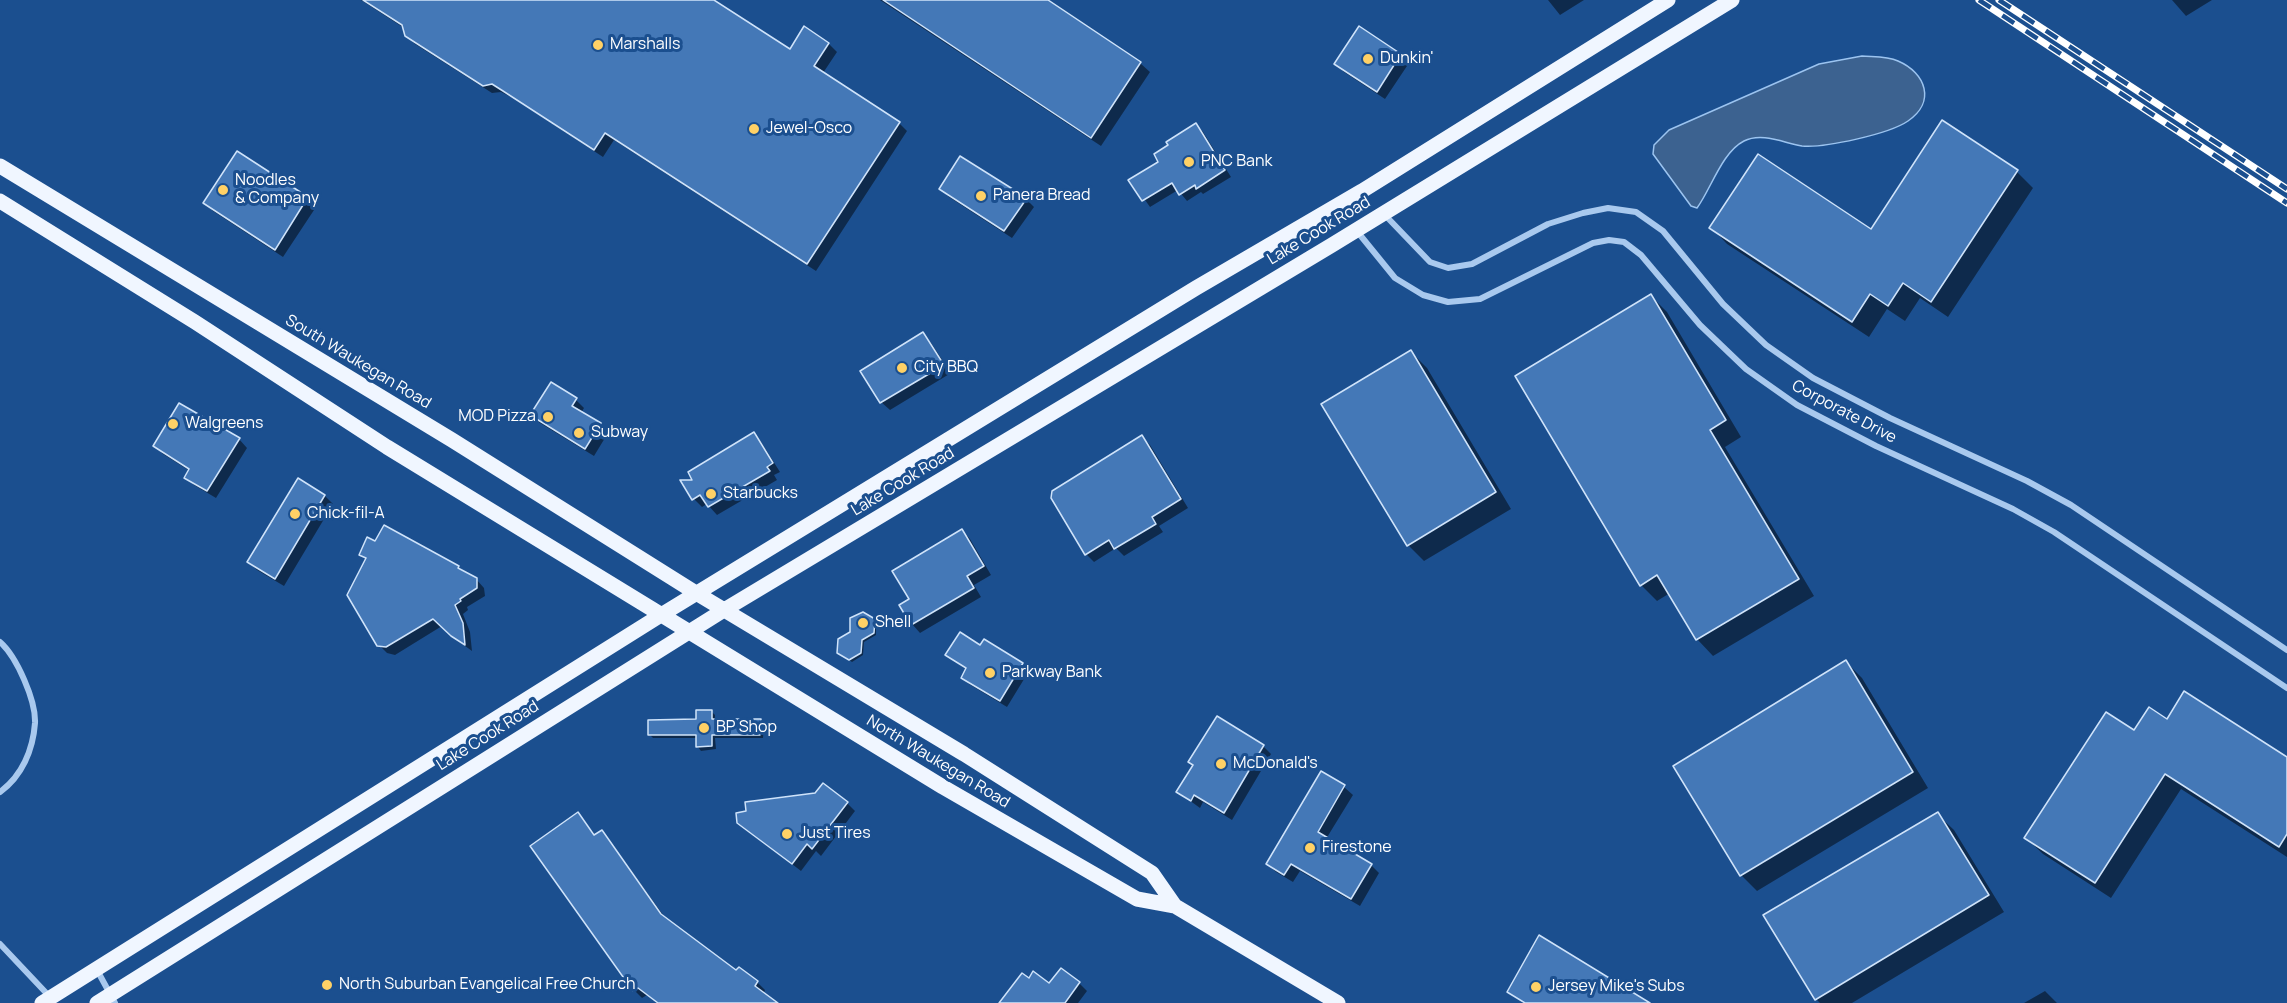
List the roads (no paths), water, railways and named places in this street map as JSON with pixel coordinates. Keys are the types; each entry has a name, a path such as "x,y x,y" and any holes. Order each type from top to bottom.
{"main road":[{"name":"Lake Cook Road","path":"46,1000 696,593 1196,288 1362,191 1668,0"},
{"name":"Lake Cook Road","path":"107,1000 724,610 1356,230 1732,0"},
{"name":"South Waukegan Road","path":"0,166 452,440 724,610"},
{"path":"0,201 195,322 387,447 661,615"},
{"name":"North Waukegan Road","path":"724,610 964,754 1152,873 1174,906"},
{"name":"North Waukegan Road","path":"661,615 943,787 1137,899 1174,906 1338,1003"}],"street":[{"name":"Corporate Drive","path":"1383,213 1430,262 1448,268 1472,264 1548,224 1583,213 1608,208 1636,212 1663,231 1723,304 1766,345 1813,378 2027,481 2071,505 2287,650"},
{"name":"Corporate Drive","path":"1356,230 1395,278 1423,295 1448,302 1480,299 1593,243 1609,240 1624,242 1641,255 1700,325 1746,369 1797,405 1876,446 2013,509 2055,532 2287,688"},
{"path":"0,642 24,676 35,722 26,763 0,792"},
{"path":"0,944 46,1000"},
{"path":"97,969 107,1000"}],"water":[{"path":"1862,56 1894,59 1908,66 1921,80 1925,97 1917,113 1908,121 1887,131 1826,145 1802,146 1766,138 1744,141 1729,153 1697,208 1691,206 1653,154 1654,145 1669,130 1819,64"}],"railway":[{"path":"1979,0 2287,203"},
{"path":"1999,0 2287,189"}],"place":[{"name":"Marshalls","path":"598,45"},
{"name":"Dunkin'","path":"1368,59"},
{"name":"Jewel-Osco","path":"754,129"},
{"name":"PNC Bank","path":"1189,162"},
{"name":"Noodles & Company","path":"223,190"},
{"name":"Panera Bread","path":"981,196"},
{"name":"City BBQ","path":"902,368"},
{"name":"MOD Pizza","path":"548,417"},
{"name":"Walgreens","path":"173,424"},
{"name":"Subway","path":"579,433"},
{"name":"Starbucks","path":"711,494"},
{"name":"Chick-fil-A","path":"295,514"},
{"name":"Shell","path":"863,623"},
{"name":"Parkway Bank","path":"990,673"},
{"name":"BP Shop","path":"704,728"},
{"name":"McDonald's","path":"1221,764"},
{"name":"Just Tires","path":"787,834"},
{"name":"Firestone","path":"1310,848"},
{"name":"North Suburban Evangelical Free Church","path":"327,985"},
{"name":"Jersey Mike's Subs","path":"1536,987"}]}
